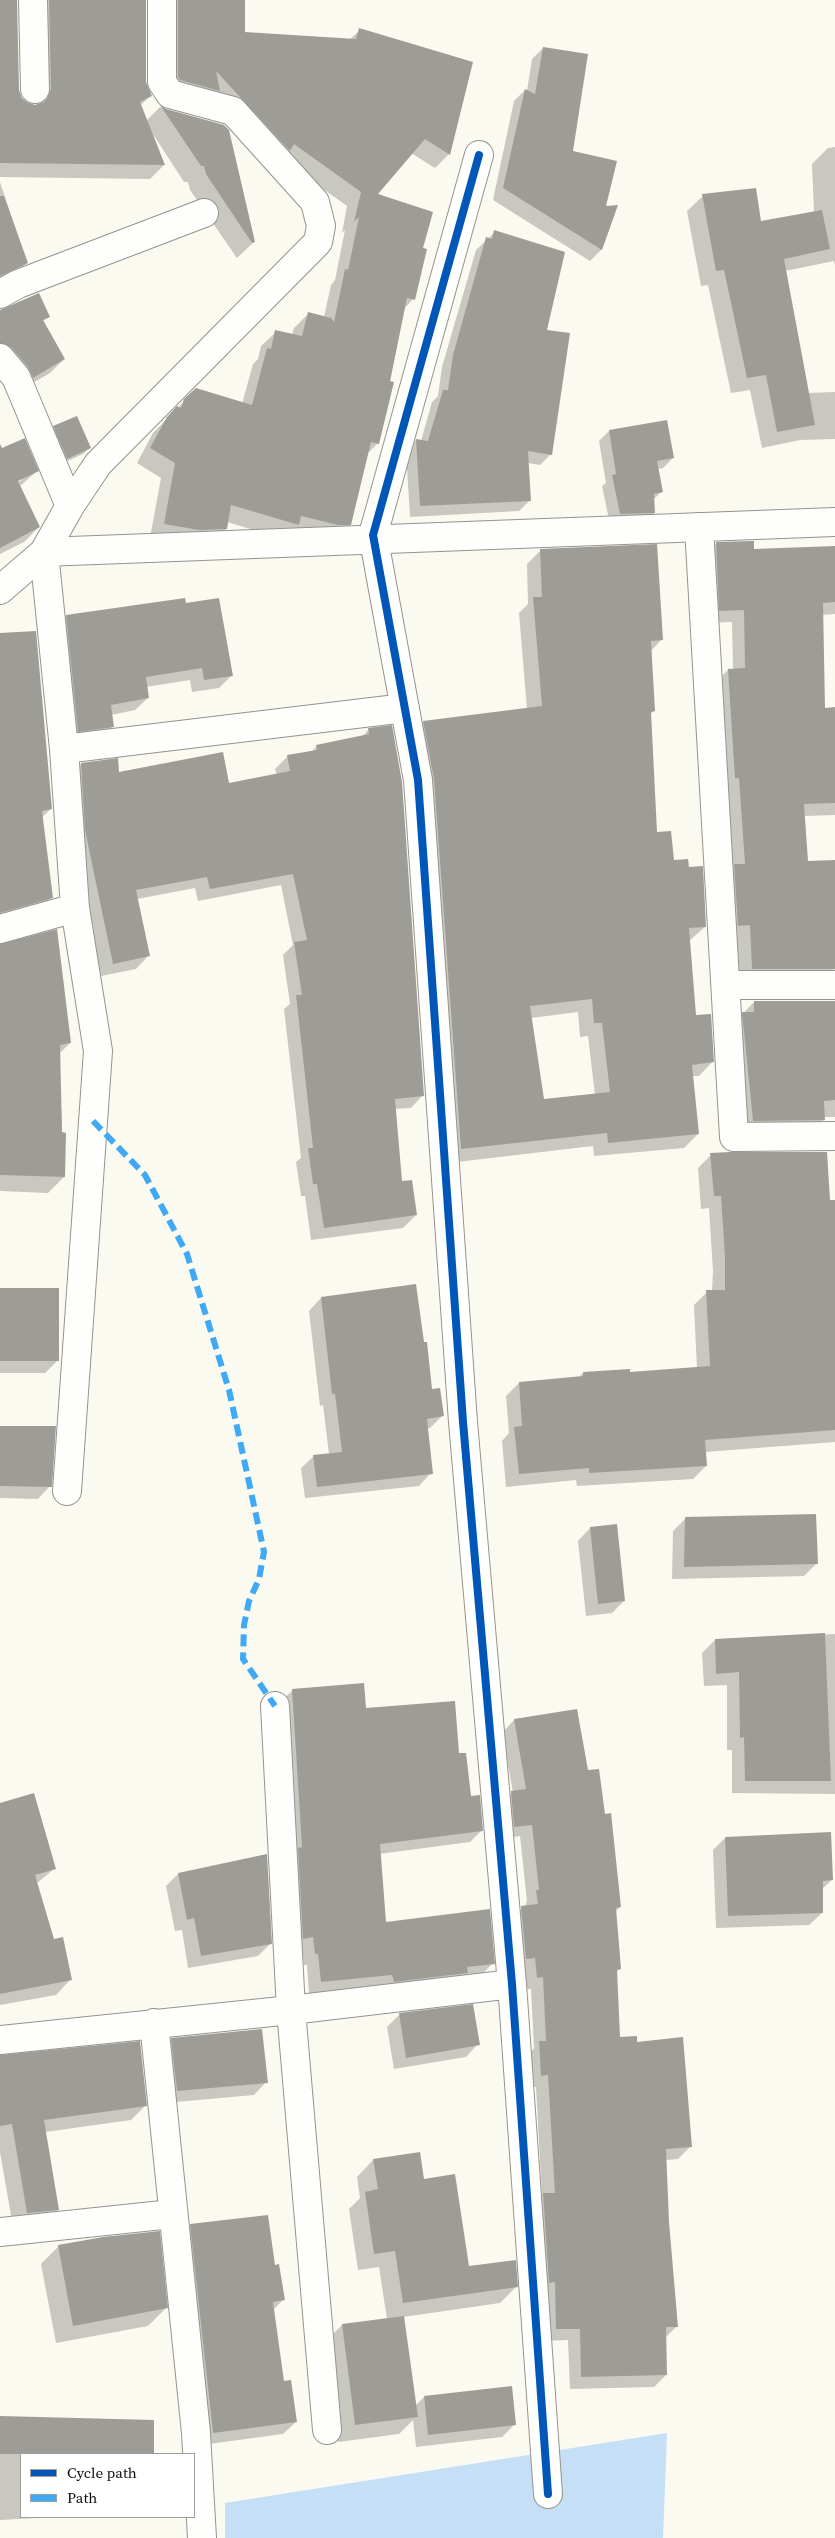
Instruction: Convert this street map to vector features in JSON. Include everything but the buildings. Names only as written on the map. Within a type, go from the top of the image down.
[{"type":"street","points":[[33,0],[35,89]]},
{"type":"street","points":[[0,590],[44,552],[70,506],[98,464],[318,242],[321,226],[315,202],[232,111],[170,94],[162,82],[162,0]]},
{"type":"street","points":[[479,155],[373,535],[418,780],[463,1422],[512,1984],[548,2494]]},
{"type":"street","points":[[0,294],[18,284],[204,213]]},
{"type":"street","points":[[0,358],[16,377],[70,506]]},
{"type":"street","points":[[44,552],[835,522]]},
{"type":"street","points":[[699,527],[734,1137],[835,1136]]},
{"type":"street","points":[[44,552],[64,749],[75,908],[98,1051],[67,1491]]},
{"type":"street","points":[[64,749],[405,708]]},
{"type":"street","points":[[0,929],[75,908]]},
{"type":"street","points":[[726,985],[835,985]]},
{"type":"street","points":[[275,1706],[291,2010],[327,2430]]},
{"type":"street","points":[[0,2040],[291,2010],[512,1984]]},
{"type":"street","points":[[154,2023],[172,2214],[196,2433],[202,2538]]},
{"type":"street","points":[[0,2232],[172,2214]]},
{"type":"water","points":[[667,2433],[663,2538],[225,2538],[225,2503]]},
{"type":"marked path","points":[[93,1121],[145,1175],[187,1254],[229,1390],[264,1552],[259,1579],[249,1601],[244,1625],[243,1659],[275,1706]]},
{"type":"cycle path","points":[[479,155],[373,535],[418,780],[463,1422],[512,1984],[548,2494]]}]
